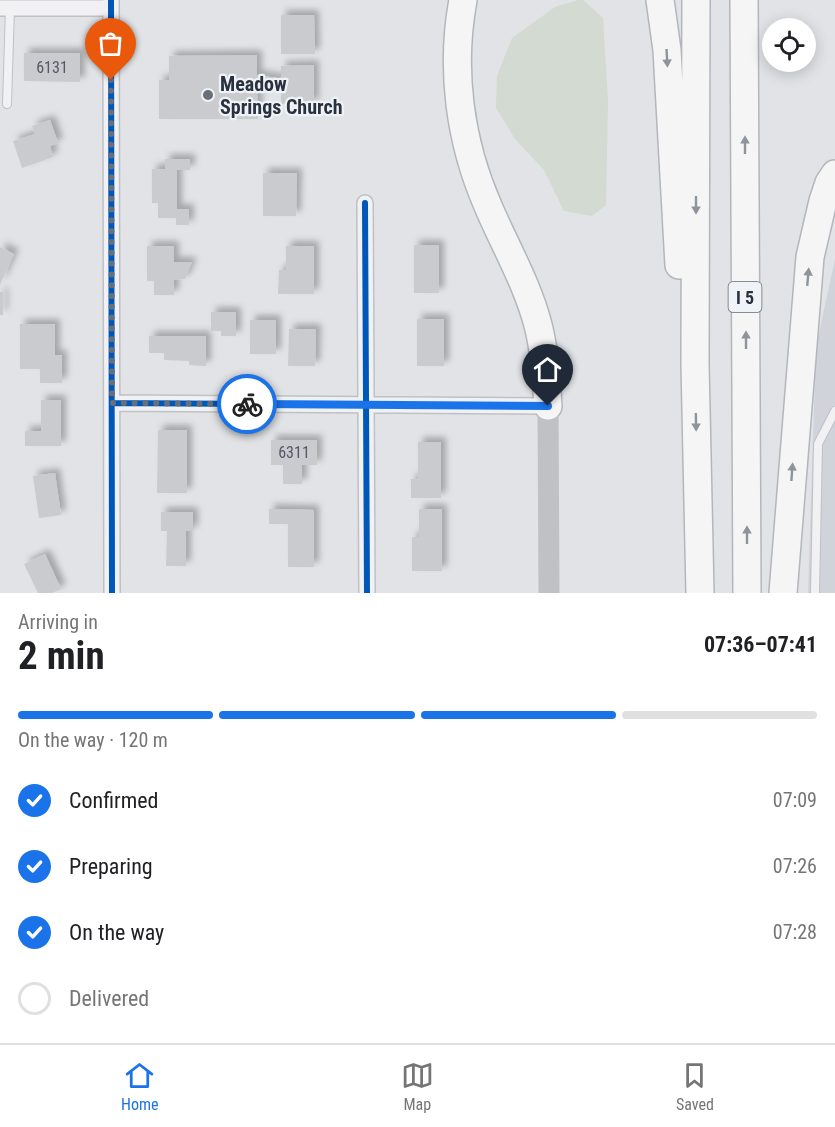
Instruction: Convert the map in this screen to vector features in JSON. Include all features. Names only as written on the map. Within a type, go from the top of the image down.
[{"type":"highway","points":[[463,0],[458,67],[459,96],[466,138],[482,190],[524,285],[537,324],[546,365],[548,406]]},
{"type":"highway","points":[[660,0],[667,50],[680,275],[695,364]]},
{"type":"highway","points":[[696,0],[695,364],[700,593]]},
{"type":"highway","name":"I 5","points":[[744,0],[747,593]]},
{"type":"highway","points":[[783,593],[810,257],[823,201],[829,183],[835,174]]},
{"type":"main road","points":[[548,406],[549,593]]},
{"type":"street","points":[[5,8],[111,4],[112,593]]},
{"type":"street","points":[[365,202],[367,593]]},
{"type":"street","points":[[112,403],[548,406]]},
{"type":"lane","points":[[5,8],[7,104]]},
{"type":"lane","points":[[815,593],[818,444],[835,411]]},
{"type":"shaded area","points":[[583,0],[603,18],[608,100],[606,205],[592,216],[564,211],[544,170],[515,139],[496,108],[497,76],[512,38],[555,7]]},
{"type":"shaded area","points":[[835,259],[835,593],[808,593],[816,347]]},
{"type":"building","points":[[281,15],[314,15],[315,54],[281,54]]},
{"type":"building","points":[[24,53],[80,53],[80,82],[24,81]]},
{"type":"building","name":"Meadow Springs Church","points":[[257,55],[257,75],[281,79],[281,66],[314,65],[314,104],[281,104],[281,87],[257,84],[258,119],[159,119],[159,80],[169,80],[169,56]]},
{"type":"building","points":[[50,120],[58,143],[50,146],[53,157],[22,168],[13,141],[35,134],[32,126]]},
{"type":"building","points":[[165,159],[190,159],[190,170],[177,170],[177,209],[189,209],[189,225],[176,225],[176,218],[158,218],[158,203],[152,203],[152,169],[165,169]]},
{"type":"building","points":[[263,173],[297,173],[296,216],[263,216]]},
{"type":"building","points":[[414,245],[439,245],[439,293],[414,293]]},
{"type":"building","points":[[147,246],[174,246],[174,262],[192,262],[185,279],[174,280],[174,295],[154,295],[154,281],[147,281]]},
{"type":"building","points":[[286,246],[314,246],[314,294],[278,294],[279,270],[286,270]]},
{"type":"building","points":[[0,247],[14,254],[0,285]]},
{"type":"building","points":[[0,292],[3,292],[3,315],[0,315]]},
{"type":"building","points":[[211,312],[236,312],[236,336],[221,336],[221,331],[211,331]]},
{"type":"building","points":[[417,319],[444,319],[444,366],[417,366]]},
{"type":"building","points":[[250,320],[276,320],[276,354],[250,354]]},
{"type":"building","points":[[20,324],[55,324],[55,355],[62,355],[62,383],[40,383],[40,369],[20,369]]},
{"type":"building","points":[[289,329],[316,329],[315,366],[288,366]]},
{"type":"building","points":[[149,336],[206,336],[206,366],[189,365],[189,361],[164,360],[164,353],[149,353]]},
{"type":"building","points":[[41,400],[61,400],[61,446],[25,446],[25,431],[41,431]]},
{"type":"building","points":[[158,430],[187,430],[187,493],[157,493]]},
{"type":"building","points":[[271,440],[317,440],[317,465],[302,465],[302,484],[283,484],[283,465],[271,465]]},
{"type":"building","points":[[418,442],[441,442],[441,498],[411,498],[411,479],[418,479]]},
{"type":"building","points":[[55,473],[61,515],[39,518],[33,476]]},
{"type":"building","points":[[269,509],[314,510],[314,567],[288,567],[288,524],[269,524]]},
{"type":"building","points":[[419,509],[442,509],[442,571],[412,571],[412,537],[419,537]]},
{"type":"building","points":[[161,512],[193,512],[193,531],[186,531],[186,566],[166,566],[167,531],[161,531]]},
{"type":"building","points":[[45,554],[61,589],[52,593],[38,593],[24,564]]},
{"type":"cycle path","points":[[111,0],[112,593]]},
{"type":"cycle path","points":[[365,203],[367,593]]},
{"type":"cycle path","points":[[112,403],[548,406]]},
{"type":"way so far","points":[[111,80],[112,403],[247,404]]},
{"type":"place","name":"Meadow Springs Church","points":[[208,95]]},
{"type":"route","points":[[247,404],[548,406]]}]
